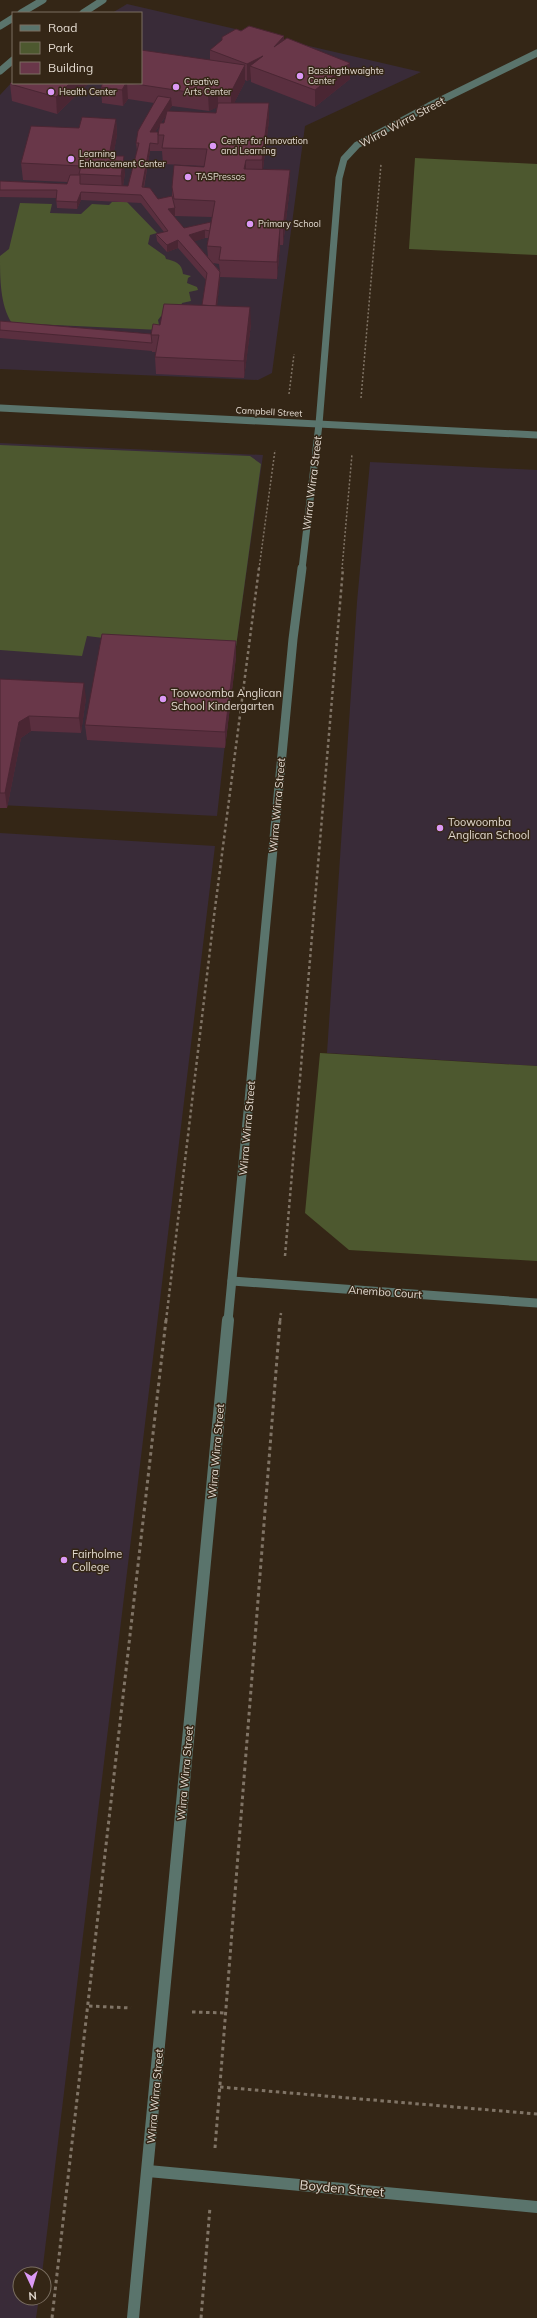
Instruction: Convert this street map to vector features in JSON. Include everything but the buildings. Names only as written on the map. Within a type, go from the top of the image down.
[{"type":"street","points":[[23,12],[43,0]]},
{"type":"street","points":[[85,12],[103,0]]},
{"type":"street","points":[[0,26],[12,19]]},
{"type":"street","name":"Wirra Wirra Street","points":[[133,2318],[292,647],[319,424],[340,178],[344,159],[357,145],[429,106],[537,53]]},
{"type":"street","points":[[0,71],[12,61]]},
{"type":"street","name":"Campbell Street","points":[[0,408],[537,435]]},
{"type":"street","name":"Anembo Court","points":[[232,1281],[537,1303]]},
{"type":"street","name":"Boyden Street","points":[[148,2171],[537,2207]]},
{"type":"path","points":[[201,2318],[334,650],[352,455],[362,398],[381,156]]},
{"type":"path","points":[[52,2318],[172,1276],[249,637],[275,449]]},
{"type":"path","points":[[220,2087],[537,2114]]},
{"type":"shaded area","points":[[127,4],[421,72],[305,126],[272,373],[258,380],[0,369],[0,95],[12,82],[12,84],[142,84],[142,12],[114,12]]},
{"type":"shaded area","points":[[0,443],[263,455],[235,654],[217,816],[0,805]]},
{"type":"shaded area","name":"Toowoomba Anglican School","points":[[370,462],[537,470],[537,1066],[327,1053],[357,602]]},
{"type":"shaded area","name":"Fairholme College","points":[[0,833],[215,846],[43,2266],[12,2266],[12,2306],[38,2306],[36,2318],[0,2318]]},
{"type":"green space","points":[[415,158],[537,164],[537,255],[409,249]]},
{"type":"green space","points":[[112,202],[127,202],[157,233],[150,235],[148,244],[165,256],[166,259],[178,263],[183,274],[191,276],[188,278],[187,283],[197,287],[198,290],[189,292],[191,301],[182,303],[179,314],[161,316],[158,320],[160,330],[12,323],[3,300],[0,256],[9,249],[20,203],[52,204],[50,213],[81,214],[92,204],[109,205]]},
{"type":"green space","points":[[0,445],[250,456],[261,464],[235,654],[87,636],[82,656],[0,650]]},
{"type":"green space","points":[[320,1053],[537,1066],[537,1261],[349,1250],[305,1213]]},
{"type":"place","name":"Bassingthwaighte Center","points":[[300,76]]},
{"type":"place","name":"Creative Arts Center","points":[[176,87]]},
{"type":"place","name":"Health Center","points":[[51,92]]},
{"type":"place","name":"Center for Innovation and Learning","points":[[213,146]]},
{"type":"place","name":"Learning Enhancement Center","points":[[71,159]]},
{"type":"place","name":"TASPressos","points":[[188,177]]},
{"type":"place","name":"Primary School","points":[[250,224]]},
{"type":"place","name":"Toowoomba Anglican School Kindergarten","points":[[163,699]]},
{"type":"place","name":"Toowoomba Anglican School","points":[[440,828]]},
{"type":"place","name":"Fairholme College","points":[[64,1560]]}]
